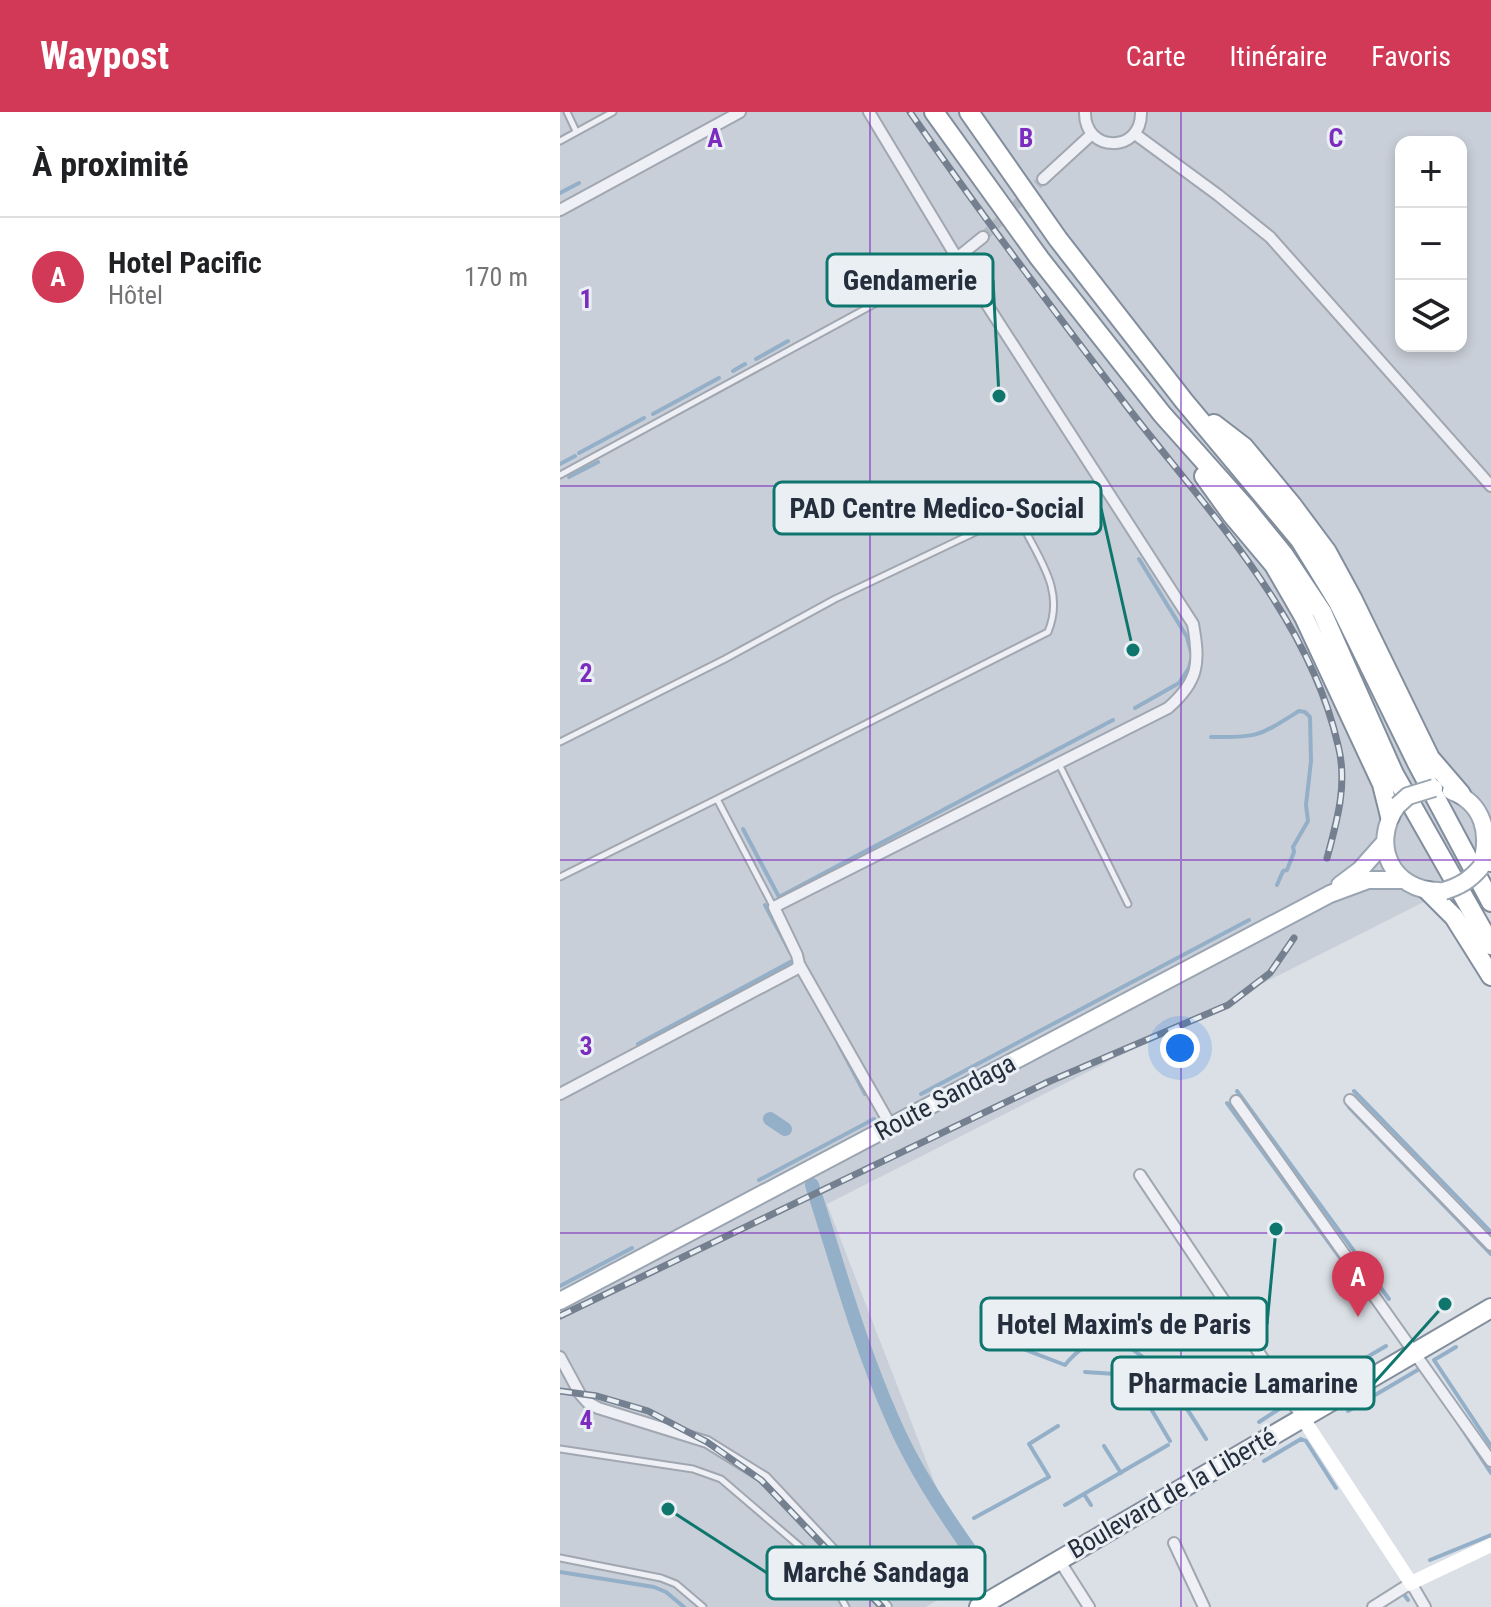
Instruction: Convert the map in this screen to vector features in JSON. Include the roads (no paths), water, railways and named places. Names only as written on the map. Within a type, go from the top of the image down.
[{"type":"highway","points":[[934,112],[1040,259],[1162,414],[1232,515],[1274,565],[1304,617],[1394,811]]},
{"type":"highway","points":[[969,112],[1058,239],[1184,401],[1300,540],[1338,602],[1417,763],[1491,902]]},
{"type":"highway","points":[[1184,401],[1244,447],[1327,552],[1430,758],[1461,794]]},
{"type":"highway","points":[[1162,414],[1284,555],[1322,612],[1394,774],[1491,945]]},
{"type":"highway","points":[[1436,891],[1491,976]]},
{"type":"highway","name":"Boulevard de la Liberté","points":[[979,1607],[1491,1308]]},
{"type":"main road","points":[[1330,894],[1360,870],[1384,843],[1394,811],[1408,796],[1434,788],[1461,794],[1486,809],[1486,860],[1471,878],[1458,887],[1436,891],[1415,887],[1403,880],[1390,863],[1384,843]]},
{"type":"main road","points":[[1330,894],[1368,880],[1403,880]]},
{"type":"main road","name":"Route Sandaga","points":[[560,1301],[1330,894]]},
{"type":"street","points":[[560,210],[740,112]]},
{"type":"street","points":[[869,112],[957,258],[1193,624],[1198,651],[1195,676],[1168,708],[774,907],[799,964],[891,1126]]},
{"type":"street","points":[[1085,112],[1092,134],[1109,143],[1127,140],[1135,134],[1140,126],[1141,112]]},
{"type":"street","points":[[1043,179],[1092,134]]},
{"type":"street","points":[[1135,134],[1270,237],[1491,486]]},
{"type":"street","points":[[957,258],[983,237]]},
{"type":"street","points":[[560,1094],[796,969],[799,964]]},
{"type":"street","points":[[1350,1100],[1491,1245]]},
{"type":"street","points":[[1236,1101],[1491,1461]]},
{"type":"street","points":[[1140,1175],[1425,1607]]},
{"type":"street","points":[[560,1357],[587,1402],[707,1442],[765,1478],[886,1607]]},
{"type":"street","points":[[1174,1543],[1204,1607]]},
{"type":"street","points":[[1373,1607],[1411,1583],[1491,1545]]},
{"type":"street","points":[[1059,1560],[1089,1607]]},
{"type":"lane","points":[[567,112],[576,131]]},
{"type":"lane","points":[[560,141],[613,112]]},
{"type":"lane","points":[[560,475],[957,258]]},
{"type":"lane","points":[[560,742],[725,659],[835,599],[1003,519],[1015,518],[1022,524],[1052,585],[1056,606],[1048,632],[560,877]]},
{"type":"lane","points":[[1058,763],[1128,904]]},
{"type":"lane","points":[[717,799],[774,907]]},
{"type":"lane","points":[[560,1449],[693,1469],[721,1479],[825,1568],[846,1607]]},
{"type":"lane","points":[[560,1558],[661,1578],[676,1584],[703,1607]]},
{"type":"waterway","points":[[560,193],[579,183]]},
{"type":"waterway","points":[[756,359],[788,341]]},
{"type":"waterway","points":[[733,371],[745,364]]},
{"type":"waterway","points":[[653,414],[719,378]]},
{"type":"waterway","points":[[579,453],[644,418]]},
{"type":"waterway","points":[[560,464],[575,456]]},
{"type":"waterway","points":[[569,477],[598,462]]},
{"type":"waterway","points":[[1135,708],[1179,683],[1189,668],[1192,656],[1187,637],[1139,559]]},
{"type":"waterway","points":[[1211,737],[1258,734],[1299,711],[1310,717],[1308,821],[1293,847],[1287,870],[1283,871],[1277,885]]},
{"type":"waterway","points":[[743,829],[779,897],[1113,720]]},
{"type":"waterway","points":[[765,905],[790,952]]},
{"type":"waterway","points":[[921,1094],[1249,920]]},
{"type":"waterway","points":[[638,1044],[794,960]]},
{"type":"waterway","points":[[838,1043],[865,1094]]},
{"type":"waterway","points":[[1237,1091],[1389,1299]]},
{"type":"waterway","points":[[1354,1091],[1491,1232]]},
{"type":"waterway","points":[[1227,1103],[1346,1266]]},
{"type":"waterway","points":[[1349,1107],[1491,1254]]},
{"type":"waterway","points":[[770,1119],[785,1129]]},
{"type":"waterway","points":[[759,1180],[874,1119]]},
{"type":"waterway","points":[[812,1185],[859,1332],[892,1418],[929,1489],[974,1556]]},
{"type":"waterway","points":[[560,1286],[632,1248]]},
{"type":"waterway","points":[[995,1338],[1065,1365],[1086,1347],[1106,1341],[1127,1346],[1164,1378],[1206,1439]]},
{"type":"waterway","points":[[1271,1360],[1296,1399],[1386,1346]]},
{"type":"waterway","points":[[1456,1347],[1434,1360],[1491,1446]]},
{"type":"waterway","points":[[1348,1411],[1421,1368]]},
{"type":"waterway","points":[[1085,1372],[1131,1375],[1170,1441]]},
{"type":"waterway","points":[[1259,1422],[1284,1406]]},
{"type":"waterway","points":[[1455,1418],[1491,1473]]},
{"type":"waterway","points":[[974,1518],[1049,1477],[1029,1444],[1058,1426]]},
{"type":"waterway","points":[[1264,1461],[1301,1439],[1306,1441],[1336,1488]]},
{"type":"waterway","points":[[1065,1505],[1168,1445]]},
{"type":"waterway","points":[[1104,1446],[1121,1473]]},
{"type":"waterway","points":[[1084,1494],[1091,1505]]},
{"type":"waterway","points":[[1430,1560],[1491,1535]]},
{"type":"waterway","points":[[560,1572],[654,1587],[666,1592],[684,1607]]},
{"type":"waterway","points":[[1399,1594],[1403,1593],[1408,1600]]},
{"type":"tunnel","points":[[983,237],[1043,179]]},
{"type":"railway","points":[[910,112],[1045,299],[1222,526],[1280,609],[1324,698],[1341,760],[1342,788],[1327,858]]},
{"type":"railway","points":[[560,1316],[1048,1082],[1228,1005],[1270,973],[1294,938]]},
{"type":"railway","points":[[560,1391],[597,1396],[648,1411],[707,1442],[761,1480],[882,1607]]},
{"type":"place","name":"Gendamerie","points":[[999,396]]},
{"type":"place","name":"PAD Centre Medico-Social","points":[[1133,650]]},
{"type":"place","name":"Hotel Maxim's de Paris","points":[[1276,1229]]},
{"type":"place","name":"Pharmacie Lamarine","points":[[1445,1304]]},
{"type":"place","name":"Hotel Pacific","points":[[1358,1317]]},
{"type":"place","name":"Marché Sandaga","points":[[668,1509]]}]
